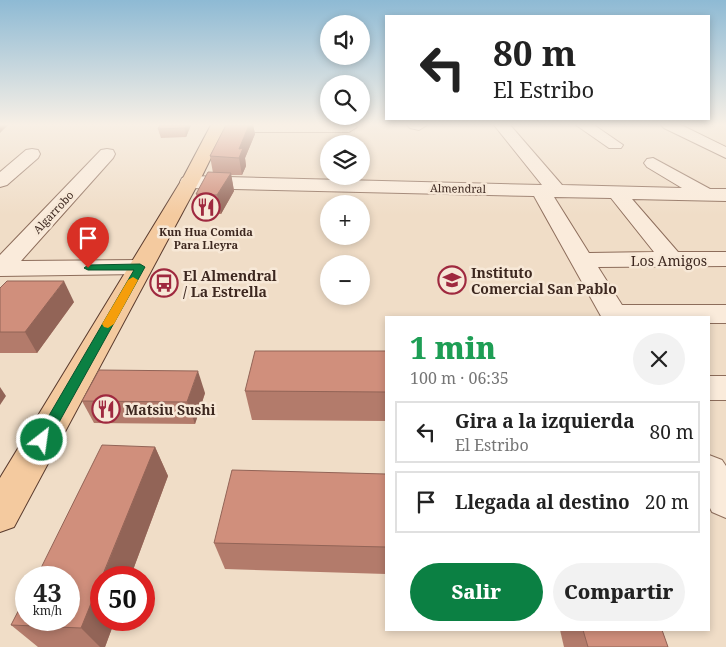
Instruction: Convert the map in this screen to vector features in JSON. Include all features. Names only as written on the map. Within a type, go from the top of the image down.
[{"type":"main road","points":[[0,514],[203,155]]},
{"type":"street","points":[[0,181],[31,155]]},
{"type":"street","name":"Algarrobo","points":[[0,268],[105,155]]},
{"type":"street","points":[[523,155],[548,190],[582,260],[615,316],[726,314]]},
{"type":"street","points":[[653,163],[706,195]]},
{"type":"street","name":"Almendral","points":[[189,182],[726,196]]},
{"type":"street","points":[[616,192],[672,260]]},
{"type":"street","name":"Los Amigos","points":[[582,260],[726,259]]},
{"type":"street","points":[[0,268],[140,267]]},
{"type":"street","points":[[710,388],[726,388]]},
{"type":"building","points":[[210,155],[240,155],[239,158]]},
{"type":"building","points":[[208,172],[231,173],[217,195],[196,194]]},
{"type":"building","points":[[7,281],[64,281],[25,332],[0,332],[0,288]]},
{"type":"building","points":[[255,351],[385,351],[385,392],[245,391]]},
{"type":"building","points":[[99,370],[198,371],[187,402],[82,401]]},
{"type":"building","points":[[102,445],[155,447],[106,566],[90,566],[90,606],[81,628],[80,566],[42,566]]},
{"type":"building","points":[[232,470],[385,474],[385,547],[214,543]]},
{"type":"building","points":[[15,617],[15,625],[11,625]]},
{"type":"building","points":[[583,631],[662,631],[668,647],[588,647]]},
{"type":"slow traffic","points":[[108,324],[133,280]]},
{"type":"place","name":"Kun Hua Comida Para Lleyra","points":[[206,207]]},
{"type":"place","name":"Instituto Comercial San Pablo","points":[[452,280]]},
{"type":"place","name":"El Almendral / La Estrella","points":[[164,283]]},
{"type":"place","name":"Matsiu Sushi","points":[[106,409]]},
{"type":"route","points":[[42,440],[140,267],[88,268]]}]
